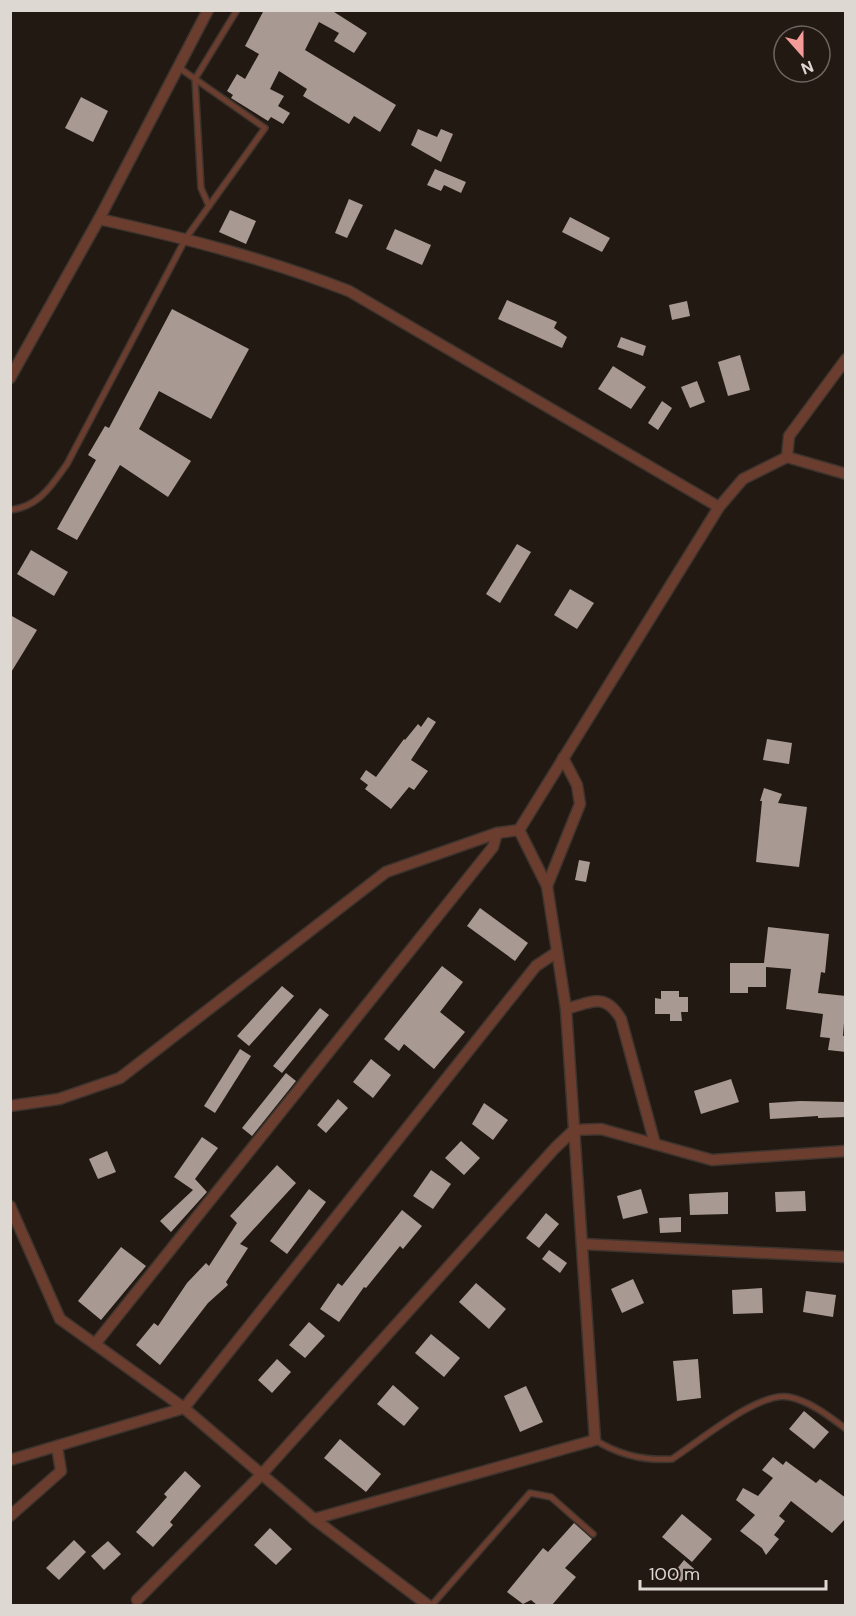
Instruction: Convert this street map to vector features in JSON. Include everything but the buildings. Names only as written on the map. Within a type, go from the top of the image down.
[{"type":"street","points":[[10,378],[99,219],[208,10]]},
{"type":"street","points":[[99,219],[186,238],[284,265],[349,291],[719,507]]},
{"type":"street","points":[[787,457],[789,436],[846,359]]},
{"type":"street","points":[[519,830],[719,507],[743,479],[787,457],[846,474]]},
{"type":"street","points":[[547,886],[580,804],[577,785],[563,758]]},
{"type":"street","points":[[10,1106],[58,1099],[120,1078],[386,872],[497,833],[519,830]]},
{"type":"street","points":[[314,1519],[595,1440],[566,1008],[547,886],[519,830]]},
{"type":"street","points":[[95,1344],[493,848],[497,833]]},
{"type":"street","points":[[10,1460],[184,1408],[536,966],[557,952]]},
{"type":"street","points":[[566,1008],[595,1001],[606,1002],[613,1006],[621,1019],[655,1144]]},
{"type":"street","points":[[137,1600],[261,1475],[555,1148],[574,1130],[601,1129],[712,1160],[846,1151]]},
{"type":"street","points":[[10,1206],[60,1319],[184,1408],[314,1519],[430,1605]]},
{"type":"street","points":[[582,1244],[846,1257]]},
{"type":"street","points":[[10,1516],[61,1471],[57,1447]]},
{"type":"lane","points":[[208,206],[201,188],[195,79],[237,10]]},
{"type":"lane","points":[[10,510],[33,503],[47,491],[67,464],[186,238],[265,128],[178,67]]},
{"type":"lane","points":[[595,1440],[616,1453],[654,1460],[672,1459],[768,1397],[789,1397],[824,1412],[846,1430]]},
{"type":"lane","points":[[430,1605],[530,1493],[551,1497],[593,1534]]}]
